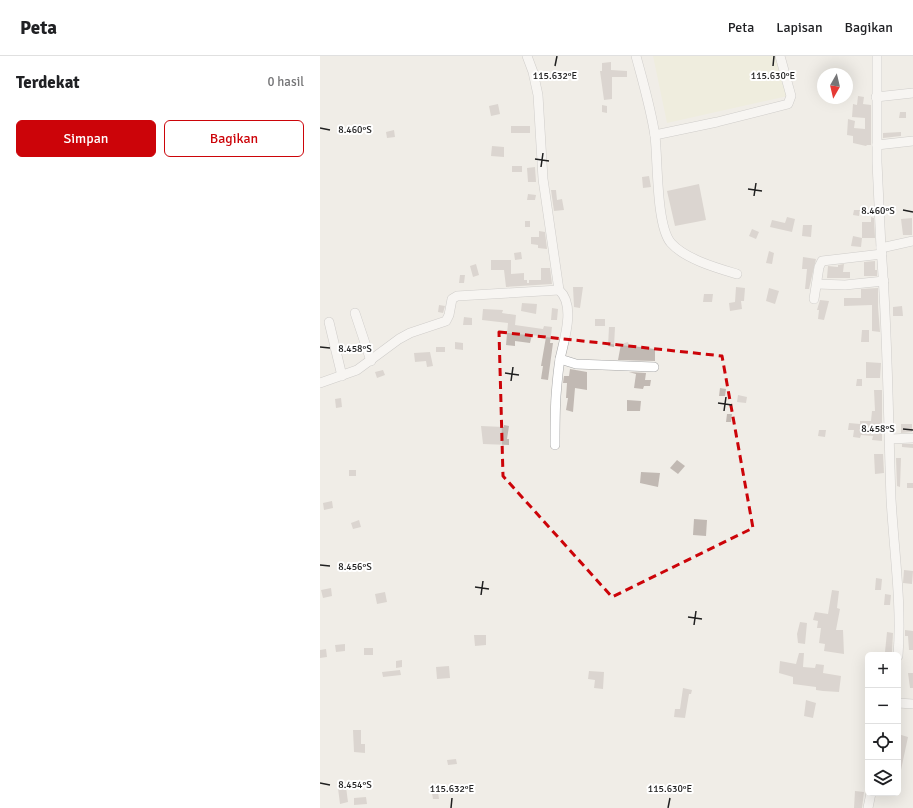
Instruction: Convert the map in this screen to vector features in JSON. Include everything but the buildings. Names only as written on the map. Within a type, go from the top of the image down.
[{"type":"street","points":[[527,56],[533,72],[538,95],[543,179],[559,290],[565,296],[567,310],[566,337],[560,359],[556,395],[555,445]]},
{"type":"street","points":[[636,56],[655,135],[662,214],[666,232],[671,243],[692,258],[737,274]]},
{"type":"street","points":[[655,135],[717,122],[788,104],[791,96],[780,56]]},
{"type":"street","points":[[877,56],[877,145],[884,281],[891,500],[899,630],[898,652]]},
{"type":"street","points":[[876,96],[913,93]]},
{"type":"street","points":[[877,145],[913,141]]},
{"type":"street","points":[[814,299],[822,261],[882,251],[913,241]]},
{"type":"street","points":[[817,284],[844,285],[884,281]]},
{"type":"street","points":[[320,383],[358,370],[399,339],[410,333],[446,321],[449,315],[452,299],[457,296],[559,290]]},
{"type":"street","points":[[355,313],[371,361]]},
{"type":"street","points":[[329,322],[342,376]]},
{"type":"street","points":[[560,359],[576,364],[654,367]]},
{"type":"street","points":[[890,439],[913,438]]},
{"type":"street","points":[[901,703],[913,704]]},
{"type":"street","points":[[868,808],[870,796]]},
{"type":"highlighted area","points":[[499,332],[722,356],[753,528],[612,597],[503,476]]},
{"type":"green space","points":[[653,56],[779,56],[788,96],[667,123]]}]
